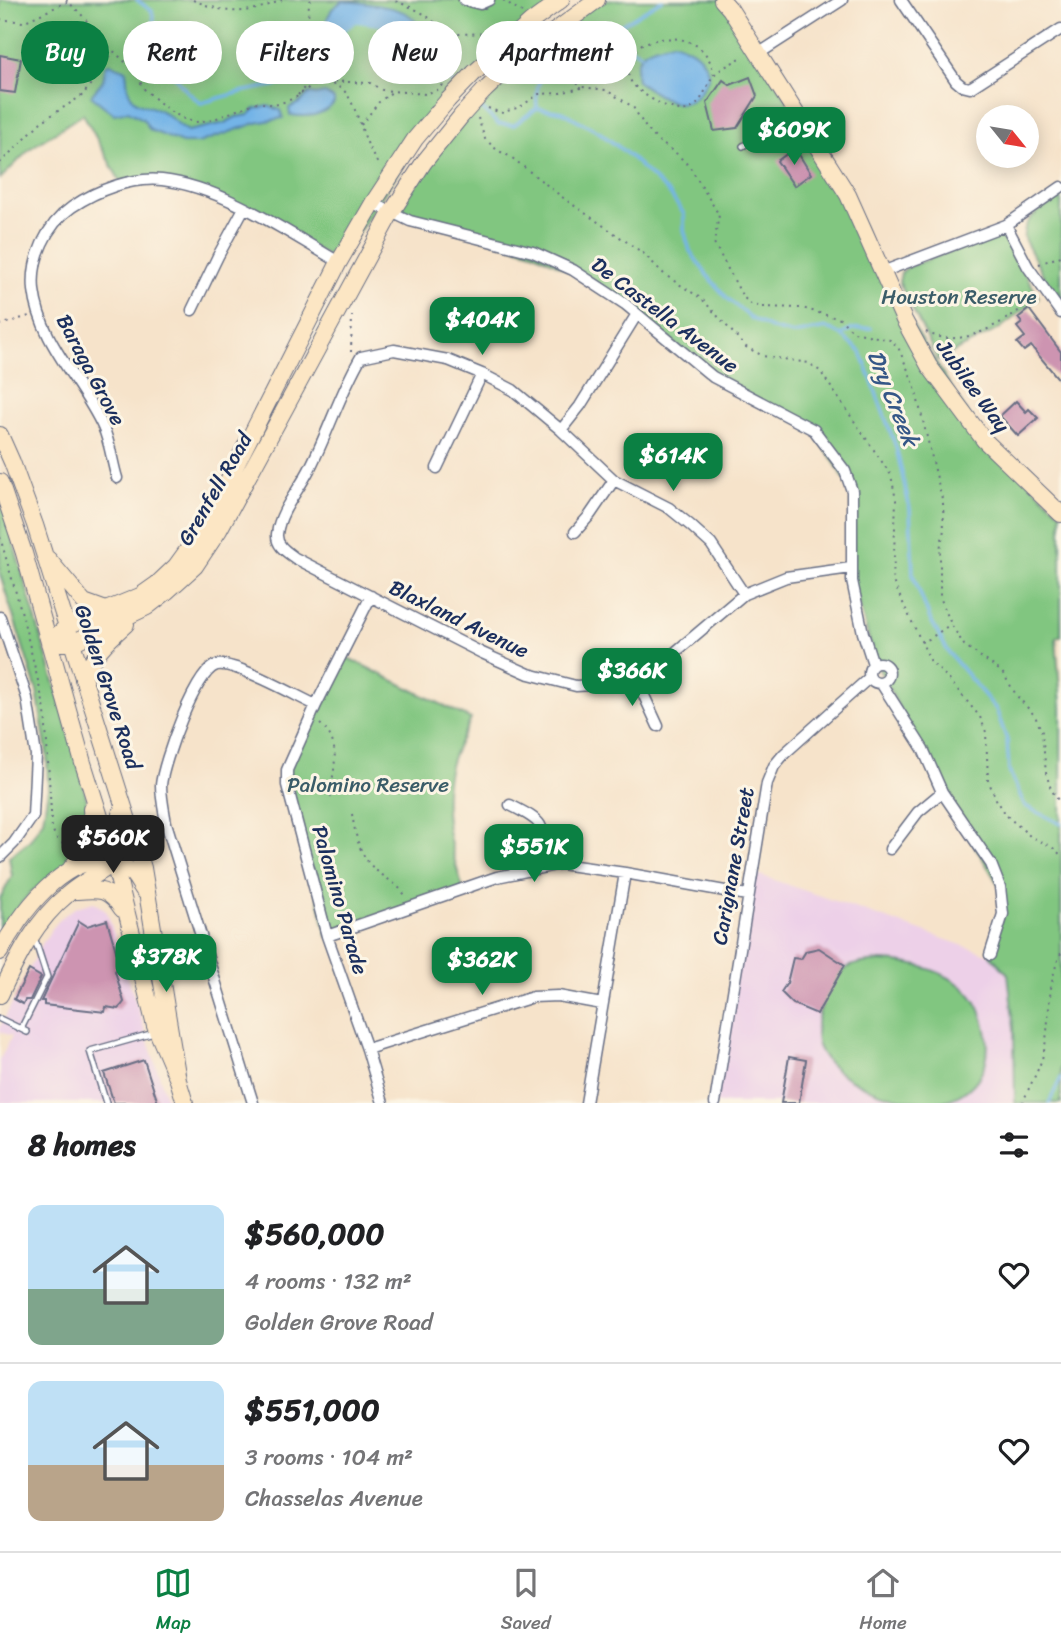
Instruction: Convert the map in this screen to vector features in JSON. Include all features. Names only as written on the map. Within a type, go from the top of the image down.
[{"type":"main road","name":"Grenfell Road","points":[[49,643],[67,626],[140,596],[176,566],[205,526],[339,262],[415,139],[474,73],[561,0]]},
{"type":"main road","name":"Grenfell Road","points":[[49,643],[72,643],[147,607],[182,579],[207,550],[391,213],[424,162],[469,115],[483,92],[528,50],[597,0]]},
{"type":"main road","name":"Jubilee Way","points":[[727,3],[848,195],[904,320],[929,366],[984,440],[1061,514]]},
{"type":"main road","name":"Golden Grove Road","points":[[0,435],[43,552],[143,868],[178,1080]]},
{"type":"main road","name":"Golden Grove Road","points":[[0,482],[9,503],[114,863],[157,1032],[185,1103]]},
{"type":"main road","points":[[43,552],[78,596],[90,606],[106,610]]},
{"type":"main road","points":[[83,680],[89,663],[99,649],[147,607]]},
{"type":"main road","points":[[0,995],[33,934],[52,908],[70,892],[114,863],[122,831],[113,769]]},
{"type":"main road","points":[[0,952],[12,928],[30,906],[66,873],[81,856],[90,840],[92,821],[88,779]]},
{"type":"main road","points":[[66,873],[100,859],[126,867],[147,896]]},
{"type":"main road","points":[[70,892],[103,891],[114,897],[128,917]]},
{"type":"street","points":[[464,0],[480,4],[489,0]]},
{"type":"street","points":[[757,52],[842,0]]},
{"type":"street","points":[[901,0],[956,81],[970,88],[1061,29]]},
{"type":"street","name":"Baraga Grove","points":[[117,478],[104,427],[60,357],[40,312],[34,290],[36,265],[44,239],[60,215],[103,189],[161,180],[201,190],[244,208],[339,262]]},
{"type":"street","points":[[882,272],[1006,225],[1061,187]]},
{"type":"street","name":"De Castella Avenue","points":[[373,203],[426,226],[487,239],[545,257],[598,285],[713,377],[806,424],[822,439],[845,471],[852,491],[851,568],[856,607],[873,664]]},
{"type":"street","points":[[192,310],[244,208]]},
{"type":"street","points":[[1006,225],[1028,267],[1061,313]]},
{"type":"street","points":[[561,430],[580,406],[637,314]]},
{"type":"street","points":[[351,374],[361,357],[394,350],[448,360],[513,390],[614,480],[669,508],[690,524],[710,544],[744,594]]},
{"type":"street","name":"Blaxland Avenue","points":[[351,374],[311,467],[280,520],[277,537],[281,547],[295,558],[529,674],[576,686],[608,684],[635,676],[666,660],[744,594],[786,578],[851,568]]},
{"type":"street","points":[[437,468],[482,374]]},
{"type":"street","points":[[575,532],[614,480]]},
{"type":"street","name":"Palomino Parade","points":[[371,596],[316,705],[287,770],[287,785],[327,936],[383,1103]]},
{"type":"street","points":[[0,617],[27,698],[36,755],[33,816],[14,843],[0,857]]},
{"type":"street","points":[[253,1103],[166,823],[161,786],[169,749],[176,733],[204,672],[215,665],[231,664],[316,705]]},
{"type":"street","points":[[873,664],[884,664],[889,670],[888,678],[881,683],[874,682],[870,677],[873,664]]},
{"type":"street","points":[[635,676],[658,726]]},
{"type":"street","name":"Carignane Street","points":[[715,1103],[766,783],[774,766],[806,732],[870,677]]},
{"type":"street","points":[[881,683],[923,749],[942,792],[991,864],[1000,887],[1003,914],[990,955]]},
{"type":"street","points":[[890,849],[927,802],[942,792]]},
{"type":"street","points":[[510,805],[536,818],[543,831],[537,867]]},
{"type":"street","points":[[327,936],[497,877],[561,864],[747,895]]},
{"type":"street","points":[[586,1103],[625,873]]},
{"type":"street","points":[[367,1049],[533,998],[558,996],[602,1004]]},
{"type":"lane","points":[[743,146],[796,113]]},
{"type":"lane","points":[[0,1019],[24,1030],[47,976],[33,934]]},
{"type":"lane","points":[[106,1103],[90,1051],[157,1032]]},
{"type":"path","points":[[193,0],[214,9],[237,13],[282,0]]},
{"type":"path","points":[[295,98],[308,83],[306,58],[311,0]]},
{"type":"path","points":[[391,0],[409,6],[431,21]]},
{"type":"path","points":[[503,0],[523,13]]},
{"type":"path","points":[[0,19],[23,22],[67,1],[136,72],[143,88],[168,110],[195,122],[212,120],[257,102],[275,105],[295,98],[317,84]]},
{"type":"path","points":[[714,75],[711,60],[705,52],[683,39],[657,39],[642,44],[636,48],[629,62],[629,78],[648,97],[675,111],[688,110],[695,107],[714,75],[757,52]]},
{"type":"path","points":[[0,163],[41,122],[83,95],[113,51]]},
{"type":"path","points":[[354,82],[370,83],[382,90],[425,94],[440,89],[443,84]]},
{"type":"path","points":[[332,84],[344,90],[377,164],[393,173]]},
{"type":"path","points":[[578,84],[582,88]]},
{"type":"path","points":[[488,108],[501,113],[520,107],[539,94],[582,88],[606,90],[619,97],[633,107],[657,140],[690,167],[719,215],[715,243],[743,297],[751,304],[802,308],[840,319],[855,332],[890,341],[898,347],[914,384],[943,503],[940,597],[951,624],[964,645],[1002,672],[1017,696],[1035,716],[1042,732],[1046,773],[1051,789],[1061,805]]},
{"type":"path","points":[[361,125],[379,103],[394,91]]},
{"type":"path","points":[[469,115],[485,139],[497,150],[511,157],[566,200],[643,253],[665,275],[702,299],[746,347],[762,356],[809,363],[820,371],[891,475],[896,500],[893,582],[930,662],[947,677],[979,717],[986,732],[988,780],[996,799],[1007,816],[1030,836],[1052,847],[1061,855]]},
{"type":"path","points":[[1028,267],[1061,256]]},
{"type":"path","points":[[904,320],[932,334],[950,339],[998,325],[1044,292]]},
{"type":"path","points":[[351,374],[352,309]]},
{"type":"path","points":[[0,325],[40,312]]},
{"type":"path","points":[[920,642],[951,624]]},
{"type":"path","points":[[36,675],[46,670]]},
{"type":"path","points":[[310,719],[328,731],[335,748],[331,797]]},
{"type":"path","points":[[352,814],[361,854],[379,873],[398,885],[410,907]]},
{"type":"path","points":[[1023,1103],[1039,1070],[1044,1050],[1051,976],[1061,953]]},
{"type":"shaded area","points":[[751,872],[990,955],[1008,973],[1014,1028],[1015,1103],[715,1103]]},
{"type":"shaded area","points":[[94,902],[107,912],[168,1103],[0,1103],[0,1059],[12,1036],[0,1032],[0,1027],[51,930],[62,917],[76,907]]},
{"type":"green space","points":[[0,0],[564,0],[540,21],[476,21],[476,78],[439,111],[339,262],[244,208],[161,180],[122,185],[83,114],[31,148],[0,179]]},
{"type":"green space","points":[[597,0],[723,0],[848,195],[886,282],[984,440],[1061,513],[1061,636],[1056,637],[1061,707],[1061,1103],[1015,1103],[1014,1028],[1008,974],[990,955],[1003,914],[1000,887],[942,792],[876,663],[852,581],[852,491],[814,430],[733,389],[598,285],[533,252],[391,213],[492,84],[637,84],[637,21],[571,21]]},
{"type":"green space","points":[[1061,197],[1061,300],[1051,289],[1024,239],[1024,231],[1030,219]]},
{"type":"green space","name":"Houston Reserve","points":[[999,236],[1007,242],[1039,298],[999,329],[938,360],[899,282],[901,273],[908,267],[989,237]]},
{"type":"green space","points":[[0,497],[81,774],[91,820],[77,857],[30,893],[0,935],[0,899],[12,876],[9,857],[30,840],[43,820],[48,789],[47,753],[37,691],[0,574]]},
{"type":"green space","name":"Palomino Reserve","points":[[342,655],[471,719],[452,759],[446,792],[447,825],[463,889],[327,936],[287,770]]},
{"type":"green space","points":[[881,961],[914,965],[946,976],[965,989],[976,1003],[986,1030],[987,1056],[978,1078],[961,1094],[936,1103],[886,1095],[837,1071],[818,1046],[818,1018],[835,978],[850,967]]},
{"type":"water","points":[[342,1],[367,4],[404,13],[415,21],[326,21],[332,9]]},
{"type":"water","points":[[673,42],[686,47],[701,58],[709,76],[702,90],[694,98],[678,103],[637,81],[637,63],[640,57],[656,46]]},
{"type":"water","points":[[109,64],[123,68],[123,84],[128,84],[134,100],[161,111],[188,131],[225,123],[268,106],[280,110],[283,118],[256,123],[198,143],[182,143],[150,130],[143,119],[128,111],[114,114],[91,96],[100,84],[109,84]]},
{"type":"water","points":[[309,93],[325,93],[334,99],[334,103],[325,111],[308,116],[290,115],[289,108],[301,102]]},
{"type":"building","points":[[0,55],[21,59],[15,93],[0,91]]},
{"type":"building","points":[[750,77],[757,96],[737,128],[714,131],[707,103],[723,80],[730,85]]},
{"type":"building","points":[[795,148],[811,174],[794,186],[777,161]]},
{"type":"building","points":[[1029,309],[1061,352],[1061,382],[1031,346],[1024,351],[1017,343],[1025,337],[1017,327],[1022,323],[1018,318]]},
{"type":"building","points":[[1016,401],[1026,412],[1029,409],[1038,418],[1018,436],[1000,416]]},
{"type":"building","points":[[107,920],[120,965],[115,971],[124,1002],[118,1009],[106,1007],[105,1012],[44,1005],[44,1001],[41,1001],[79,921],[87,926]]},
{"type":"building","points":[[819,948],[845,965],[817,1014],[793,1004],[781,992],[787,983],[793,958],[801,959],[806,951]]},
{"type":"building","points":[[29,970],[41,977],[30,1000],[25,1000],[23,1004],[14,999]]},
{"type":"building","points":[[789,1057],[806,1060],[799,1103],[781,1103]]},
{"type":"building","points":[[144,1060],[158,1103],[114,1103],[104,1073]]},
{"type":"waterway","name":"Dry Creek","points":[[137,0],[152,11],[162,51],[173,74],[201,103],[313,75],[331,52],[338,34],[356,21],[368,23]]},
{"type":"waterway","points":[[627,21],[662,0]]},
{"type":"waterway","points":[[537,108],[539,82],[548,69],[574,50],[595,41],[611,39],[641,54]]},
{"type":"waterway","name":"Dry Creek","points":[[478,105],[498,124],[514,125],[537,108],[563,112],[599,132],[669,193],[684,214],[684,230],[690,251],[727,298],[752,319],[773,329],[793,334],[827,328],[841,335],[861,352],[896,447],[910,509],[913,575],[930,619],[949,653],[996,709],[1007,740],[1009,771],[1025,806],[1061,824]]},
{"type":"waterway","points":[[841,335],[852,329],[871,328]]},
{"type":"waterway","name":"Dry Creek","points":[[1049,1103],[1061,1078]]}]
